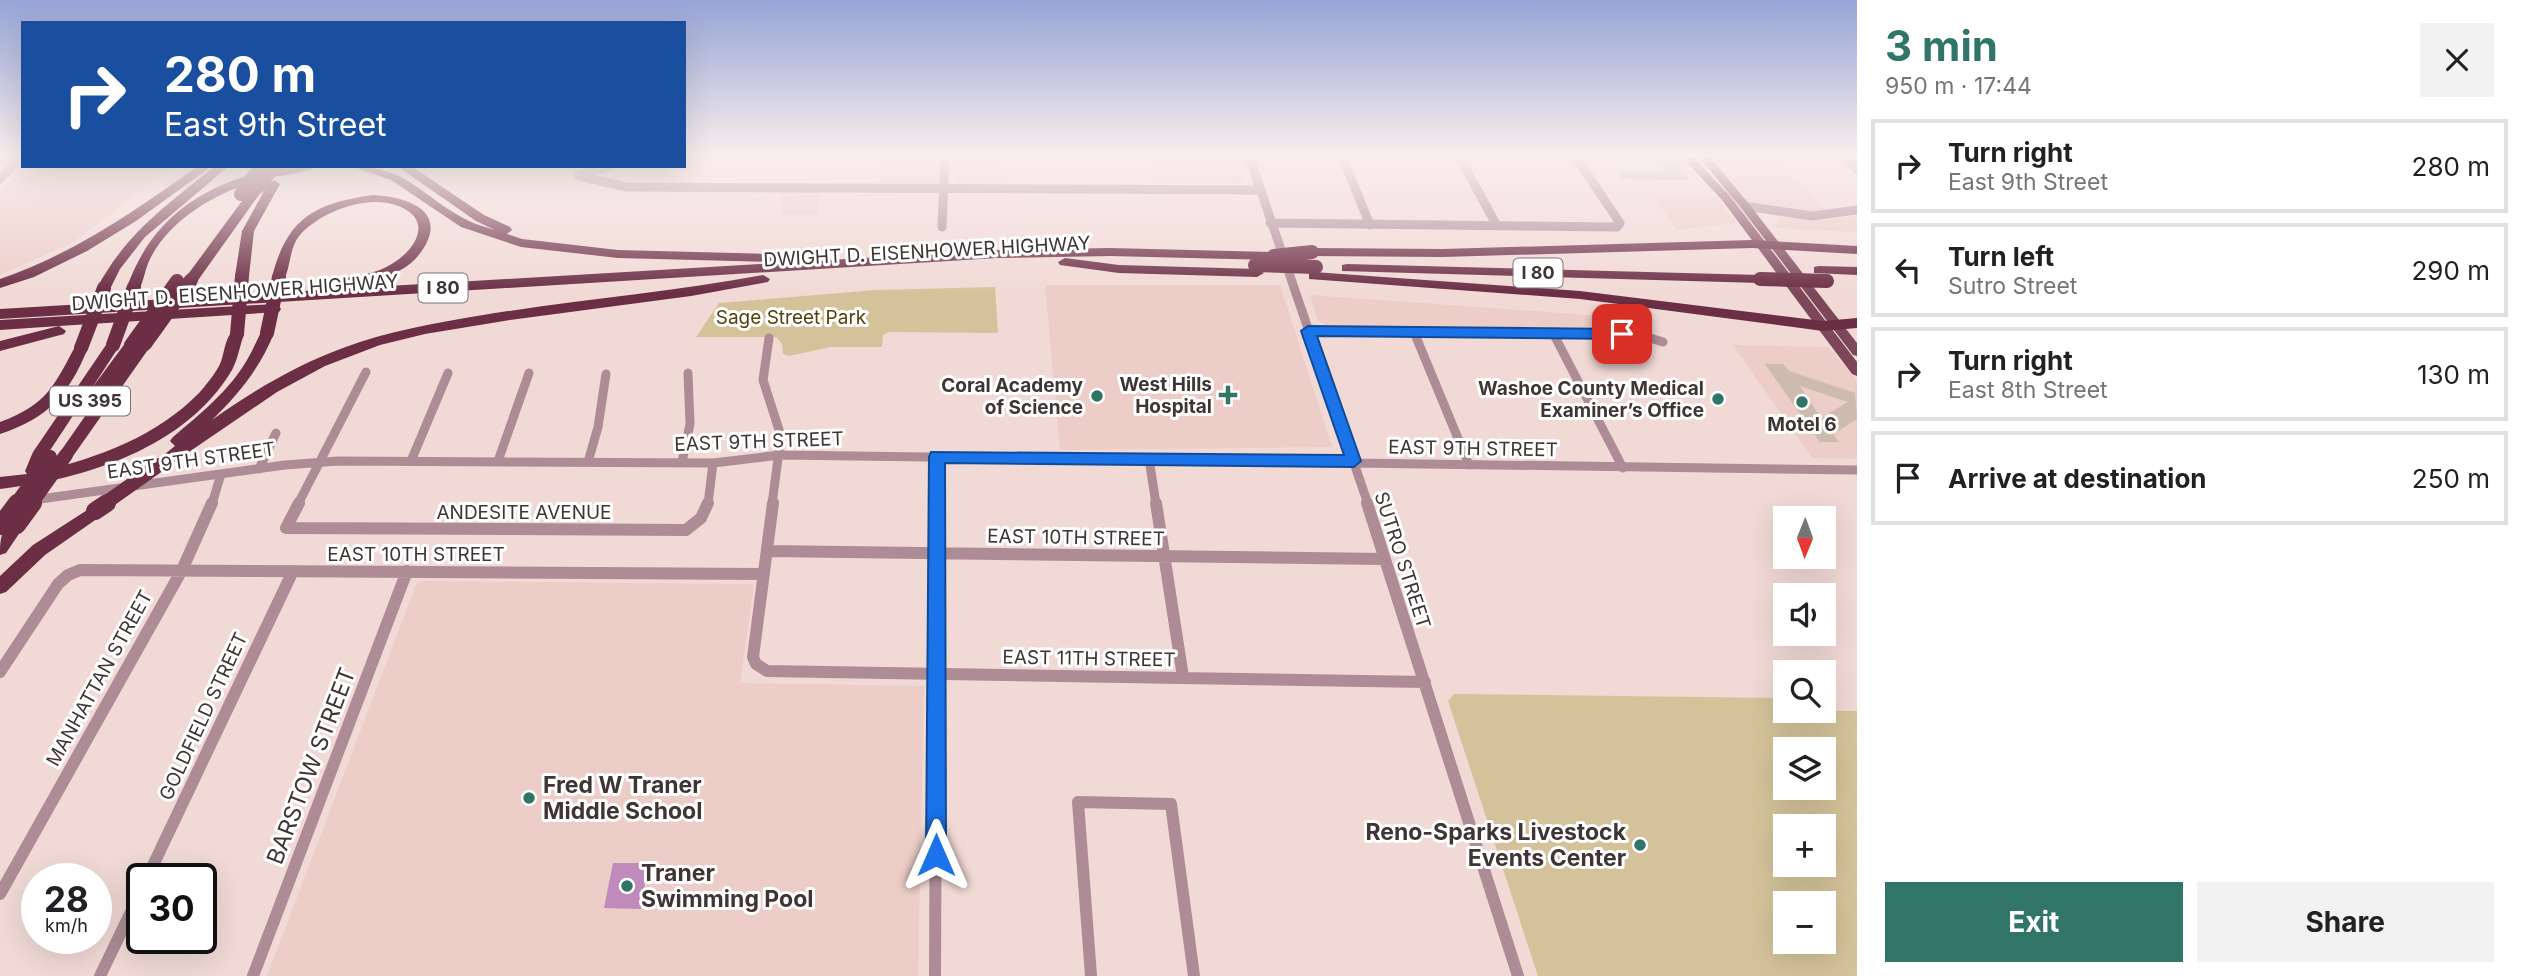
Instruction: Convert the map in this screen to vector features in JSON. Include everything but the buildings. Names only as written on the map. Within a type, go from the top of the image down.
[{"type":"highway","points":[[0,284],[52,265],[98,242],[155,202]]},
{"type":"highway","points":[[0,428],[27,417],[59,393],[71,376],[104,288],[119,257],[143,229],[178,202]]},
{"type":"highway","points":[[51,456],[113,345],[138,268],[147,250],[163,230],[186,211],[204,202]]},
{"type":"highway","name":"US 395","points":[[0,548],[8,525],[28,487],[138,344],[236,202]]},
{"type":"highway","name":"US 395","points":[[184,280],[247,202]]},
{"type":"highway","points":[[0,483],[39,478],[89,465],[126,450],[161,430],[192,407],[214,383],[230,359],[237,334],[248,231],[264,202]]},
{"type":"highway","points":[[153,466],[212,412],[257,356],[267,333],[287,246],[297,230],[340,205],[361,202]]},
{"type":"highway","points":[[0,313],[355,281],[380,274],[408,257],[421,243],[424,222],[417,210],[397,202]]},
{"type":"highway","points":[[431,202],[450,215],[482,231],[521,243],[618,254],[887,260]]},
{"type":"highway","points":[[456,202],[489,223],[521,236],[569,248]]},
{"type":"highway","points":[[1255,265],[1443,253],[1767,244],[1857,250]]},
{"type":"highway","name":"DWIGHT D. EISENHOWER HIGHWAY","points":[[0,313],[887,260],[1065,252],[1255,265]]},
{"type":"highway","name":"DWIGHT D. EISENHOWER HIGHWAY","points":[[0,325],[1065,262],[1119,269],[1255,265],[1274,256],[1314,263],[1823,276],[1857,282]]},
{"type":"highway","points":[[1314,263],[1830,326],[1857,323]]},
{"type":"highway","name":"DWIGHT D. EISENHOWER HIGHWAY","points":[[1823,276],[1857,271]]},
{"type":"highway","points":[[0,587],[39,550],[153,466],[279,383],[328,359],[374,342],[419,330],[545,309],[763,279]]},
{"type":"highway","points":[[0,346],[59,330],[228,312]]},
{"type":"highway","name":"US 395","points":[[8,525],[51,456]]},
{"type":"main road","points":[[1729,202],[1767,244],[1830,326],[1857,371]]},
{"type":"main road","points":[[1741,202],[1767,244]]},
{"type":"main road","points":[[1830,326],[1857,352]]},
{"type":"street","points":[[942,227],[943,202]]},
{"type":"street","name":"SUTRO STREET","points":[[1263,202],[1354,461],[1518,976]]},
{"type":"street","points":[[1360,202],[1370,225]]},
{"type":"street","points":[[1484,202],[1497,226]]},
{"type":"street","points":[[1270,223],[1619,226],[1604,202]]},
{"type":"street","points":[[1745,206],[1812,216],[1857,210]]},
{"type":"street","points":[[1308,331],[1644,335],[1663,342]]},
{"type":"street","points":[[1414,332],[1469,465]]},
{"type":"street","points":[[1553,333],[1623,468]]},
{"type":"street","points":[[764,574],[780,455],[779,423],[763,380],[769,338]]},
{"type":"street","points":[[322,461],[366,372]]},
{"type":"street","points":[[411,461],[447,373]]},
{"type":"street","points":[[498,461],[529,373]]},
{"type":"street","points":[[682,462],[690,424],[688,373]]},
{"type":"street","points":[[588,462],[598,427],[606,374]]},
{"type":"street","points":[[259,469],[276,433]]},
{"type":"street","name":"EAST 9TH STREET","points":[[0,504],[322,461],[713,463],[780,455],[1857,470]]},
{"type":"street","points":[[935,976],[934,674],[937,457]]},
{"type":"street","points":[[1149,459],[1183,677]]},
{"type":"street","name":"ANDESITE AVENUE","points":[[322,461],[286,528],[687,530],[697,526],[705,516],[713,463]]},
{"type":"street","name":"MANHATTAN STREET","points":[[0,894],[182,570],[211,506],[221,474]]},
{"type":"street","name":"EAST 10TH STREET","points":[[767,551],[1384,559]]},
{"type":"street","name":"EAST 10TH STREET","points":[[0,672],[58,584],[68,575],[89,569],[764,574]]},
{"type":"street","name":"GOLDFIELD STREET","points":[[154,863],[293,571]]},
{"type":"street","name":"BARSTOW STREET","points":[[253,976],[407,571]]},
{"type":"street","name":"EAST 11TH STREET","points":[[764,574],[753,657],[756,664],[767,671],[1424,682]]},
{"type":"street","points":[[1091,976],[1078,802],[1171,804],[1194,976]]},
{"type":"street","points":[[100,976],[126,922]]},
{"type":"shaded area","points":[[0,202],[127,202],[73,242],[0,275]]},
{"type":"shaded area","points":[[783,202],[820,202],[818,215],[782,215]]},
{"type":"shaded area","points":[[1657,202],[1720,202],[1736,223],[1677,230]]},
{"type":"shaded area","points":[[1747,202],[1819,202],[1825,209],[1812,212]]},
{"type":"shaded area","points":[[1857,216],[1857,232],[1776,228],[1780,217],[1814,221]]},
{"type":"shaded area","points":[[1045,285],[1280,285],[1332,447],[1060,450]]},
{"type":"shaded area","points":[[1310,295],[1617,317],[1623,328],[1326,325],[1318,321]]},
{"type":"shaded area","points":[[1733,345],[1828,347],[1857,381],[1857,459],[1812,458]]},
{"type":"shaded area","name":"Fred W Traner Middle School","points":[[421,581],[750,584],[754,586],[740,683],[924,686],[918,976],[267,976],[416,585]]},
{"type":"shaded area","name":"Traner Swimming Pool","points":[[613,863],[648,863],[641,909],[604,908]]},
{"type":"green space","name":"Sage Street Park","points":[[995,287],[998,333],[889,332],[883,335],[882,347],[831,347],[789,356],[783,354],[782,344],[776,337],[696,337],[719,303],[876,290]]},
{"type":"green space","name":"Reno-Sparks Livestock Events Center","points":[[1454,694],[1773,698],[1773,723],[1836,723],[1836,711],[1857,711],[1857,976],[1538,976],[1448,701]]},
{"type":"place","name":"West Hills Hospital","points":[[1228,395]]},
{"type":"place","name":"Coral Academy of Science","points":[[1097,396]]},
{"type":"place","name":"Washoe County Medical Examiner’s Office","points":[[1718,399]]},
{"type":"place","name":"Motel 6","points":[[1802,402]]},
{"type":"place","name":"Fred W Traner Middle School","points":[[529,798]]},
{"type":"place","name":"Reno-Sparks Livestock Events Center","points":[[1640,845]]},
{"type":"place","name":"Traner Swimming Pool","points":[[627,886]]},
{"type":"route","points":[[936,855],[934,674],[937,457],[1354,461],[1308,331],[1622,334]]}]
